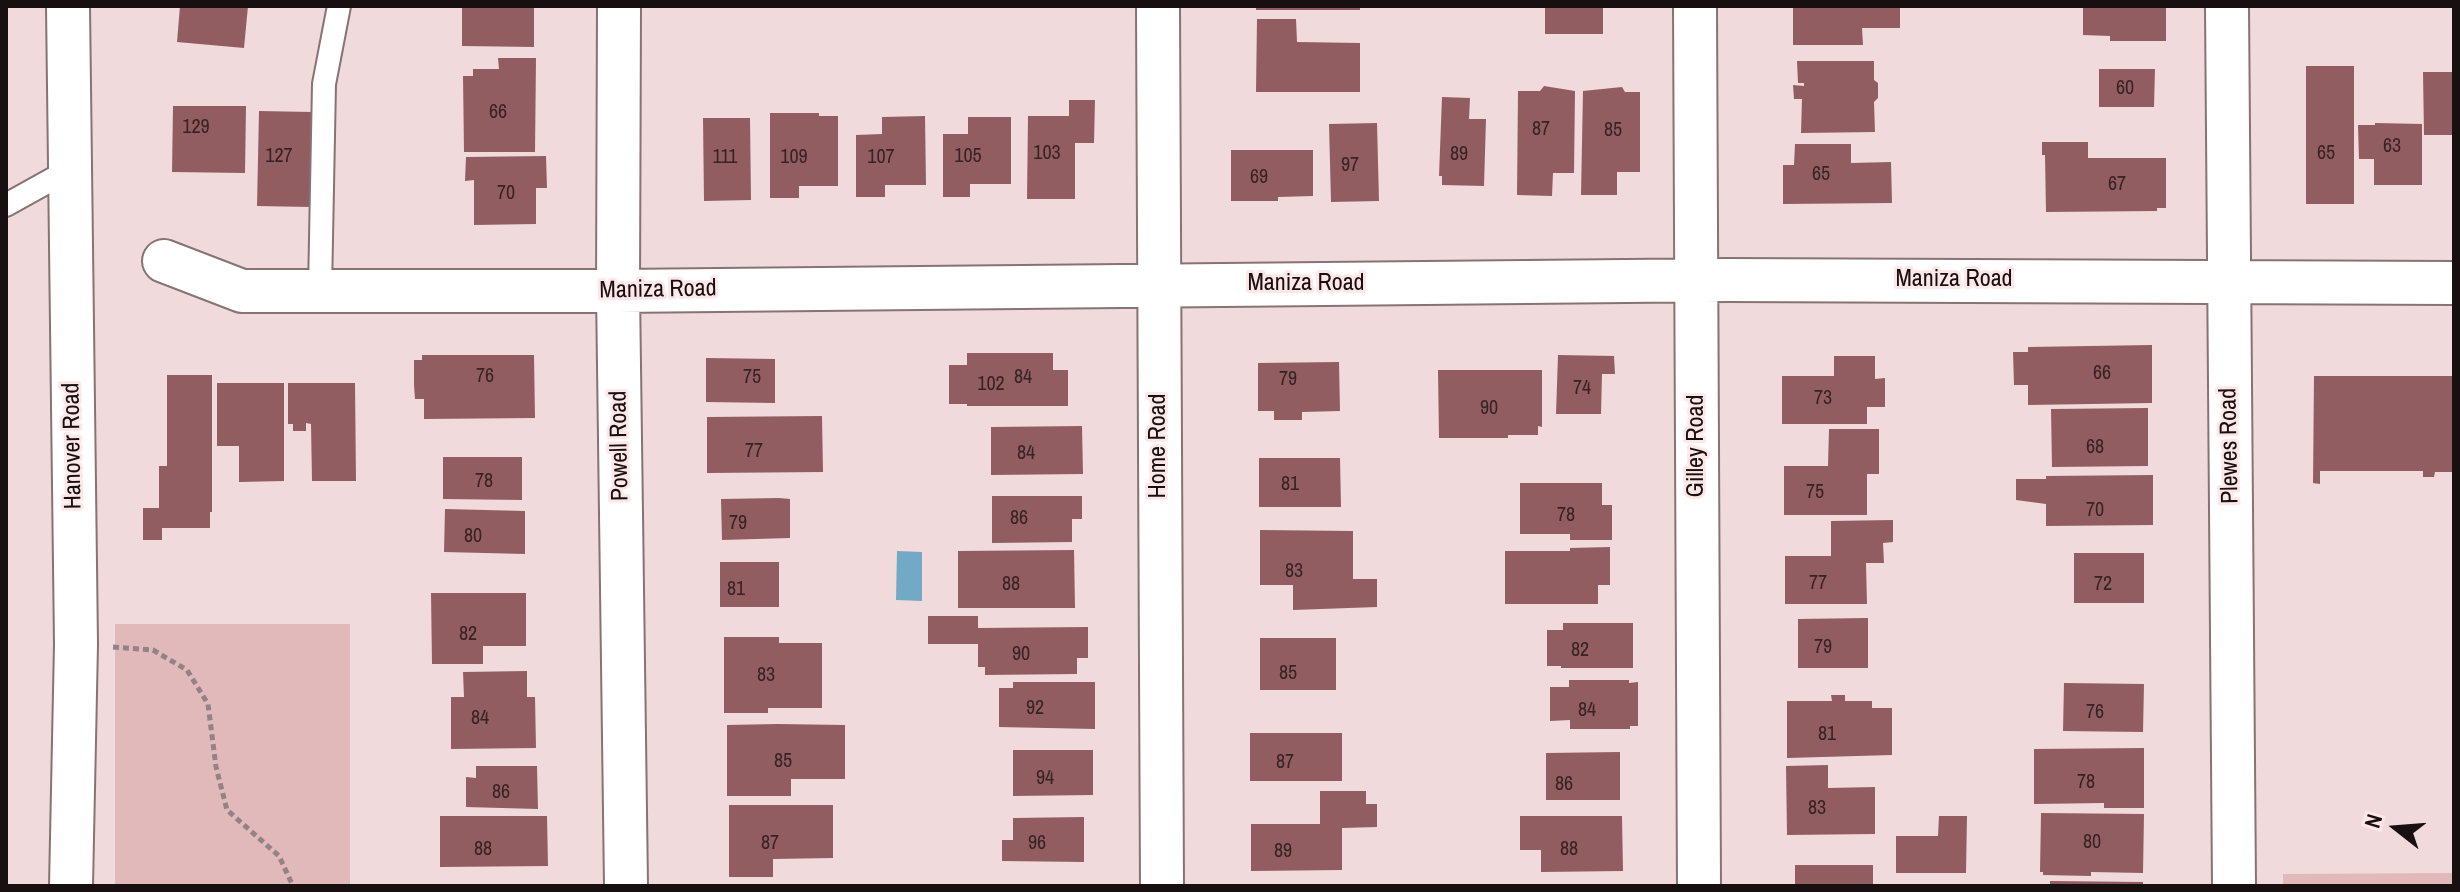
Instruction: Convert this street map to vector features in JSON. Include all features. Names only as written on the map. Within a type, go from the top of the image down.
[{"type":"street","name":"Hanover Road","points":[[68,6],[76,644],[71,886]]},
{"type":"street","name":"Powell Road","points":[[619,6],[618,291],[626,886]]},
{"type":"street","name":"Home Road","points":[[1158,6],[1162,886]]},
{"type":"street","name":"Gilley Road","points":[[1695,6],[1699,886]]},
{"type":"street","name":"Plewes Road","points":[[2227,6],[2234,886]]},
{"type":"street","name":"Maniza Road","points":[[164,261],[242,291],[618,291],[1697,280],[2454,283]]},
{"type":"lane","points":[[320,290],[324,84],[339,6]]},
{"type":"lane","points":[[6,205],[69,170]]},
{"type":"path","points":[[76,644],[153,650],[187,670],[208,704],[216,767],[227,810],[279,856],[293,886]]},
{"type":"shaded area","points":[[115,624],[350,624],[350,886],[115,886]]},
{"type":"shaded area","points":[[2454,873],[2454,886],[2283,886],[2283,874]]},
{"type":"water","points":[[897,551],[922,552],[922,601],[896,600]]},
{"type":"building","points":[[180,6],[248,6],[244,48],[177,42]]},
{"type":"building","points":[[462,6],[534,6],[534,47],[462,46]]},
{"type":"building","points":[[1256,6],[1360,6],[1360,10],[1256,10]]},
{"type":"building","points":[[1545,6],[1603,6],[1603,34],[1545,34]]},
{"type":"building","points":[[1793,6],[1900,6],[1900,28],[1862,28],[1863,45],[1793,45]]},
{"type":"building","points":[[2083,6],[2166,6],[2166,41],[2110,41],[2110,36],[2083,35]]},
{"type":"building","points":[[1257,19],[1296,19],[1297,42],[1360,43],[1360,92],[1256,92]]},
{"type":"building","points":[[498,58],[536,58],[535,152],[464,152],[463,76],[473,76],[473,69],[499,69]]},
{"type":"building","points":[[1797,61],[1874,61],[1874,80],[1878,83],[1878,98],[1874,102],[1875,132],[1801,133],[1802,99],[1794,99],[1793,85],[1804,86],[1804,83],[1798,83]]},
{"type":"building","points":[[2306,66],[2354,66],[2354,204],[2306,204]]},
{"type":"building","points":[[2099,69],[2155,69],[2154,107],[2099,107]]},
{"type":"building","points":[[2423,72],[2454,72],[2454,135],[2424,135]]},
{"type":"building","points":[[1544,86],[1575,91],[1574,173],[1553,173],[1552,196],[1517,195],[1518,91],[1540,91]]},
{"type":"building","points":[[1622,87],[1625,92],[1640,92],[1640,172],[1617,172],[1617,195],[1581,195],[1583,91]]},
{"type":"building","points":[[1442,97],[1470,98],[1469,119],[1486,119],[1484,186],[1442,185],[1442,176],[1439,176]]},
{"type":"building","points":[[1069,100],[1095,100],[1094,143],[1075,143],[1075,199],[1027,199],[1028,116],[1069,116]]},
{"type":"building","points":[[173,106],[246,106],[245,173],[172,172]]},
{"type":"building","points":[[259,111],[312,112],[311,207],[257,206]]},
{"type":"building","points":[[770,113],[838,116],[838,186],[799,186],[799,198],[770,198]]},
{"type":"building","points":[[925,116],[926,185],[885,185],[885,197],[856,197],[856,135],[882,134],[882,117]]},
{"type":"building","points":[[968,117],[1011,117],[1011,184],[970,184],[970,197],[943,197],[943,134],[968,134]]},
{"type":"building","points":[[703,118],[750,118],[751,200],[704,201]]},
{"type":"building","points":[[1377,123],[1379,201],[1331,202],[1329,124]]},
{"type":"building","points":[[2422,124],[2422,185],[2374,185],[2374,159],[2359,159],[2358,125]]},
{"type":"building","points":[[2042,142],[2088,142],[2088,158],[2166,158],[2166,208],[2157,208],[2157,211],[2046,212]]},
{"type":"building","points":[[1795,144],[1851,144],[1851,163],[1891,162],[1892,203],[1783,204],[1783,165],[1794,165]]},
{"type":"building","points":[[1231,150],[1313,150],[1313,196],[1278,197],[1278,201],[1231,201]]},
{"type":"building","points":[[546,156],[547,188],[536,188],[536,224],[474,225],[474,180],[465,181],[466,157]]},
{"type":"building","points":[[2152,345],[2152,403],[2028,405],[2028,385],[2014,385],[2013,352],[2028,352],[2028,347]]},
{"type":"building","points":[[967,353],[1053,353],[1053,370],[1068,370],[1068,406],[949,404],[949,365],[967,365]]},
{"type":"building","points":[[422,355],[534,355],[535,418],[424,419],[424,399],[415,399],[414,385],[414,360],[422,360]]},
{"type":"building","points":[[1558,355],[1614,356],[1615,374],[1602,374],[1601,414],[1556,414]]},
{"type":"building","points":[[1834,356],[1875,356],[1875,379],[1885,378],[1885,407],[1867,407],[1867,424],[1782,424],[1782,376],[1834,376]]},
{"type":"building","points":[[706,358],[775,359],[775,403],[706,402]]},
{"type":"building","points":[[1339,362],[1340,411],[1302,412],[1302,420],[1274,420],[1274,411],[1258,411],[1258,363]]},
{"type":"building","points":[[1438,370],[1542,370],[1542,427],[1538,426],[1538,435],[1439,438]]},
{"type":"building","points":[[167,375],[212,375],[210,528],[162,528],[162,540],[143,540],[143,508],[159,508],[159,466],[167,466]]},
{"type":"building","points":[[2314,376],[2454,376],[2454,472],[2435,472],[2434,477],[2423,477],[2423,471],[2320,471],[2320,484],[2313,483]]},
{"type":"building","points":[[217,383],[284,383],[284,481],[239,482],[239,446],[217,446]]},
{"type":"building","points":[[288,383],[355,383],[356,481],[312,481],[311,424],[306,423],[306,431],[293,431],[293,424],[288,424]]},
{"type":"building","points":[[2148,408],[2148,466],[2052,467],[2051,409]]},
{"type":"building","points":[[822,416],[823,472],[707,473],[707,417]]},
{"type":"building","points":[[1082,426],[1083,474],[991,475],[991,427]]},
{"type":"building","points":[[1829,429],[1879,429],[1879,474],[1867,474],[1867,515],[1784,515],[1784,466],[1828,466]]},
{"type":"building","points":[[443,457],[522,457],[522,500],[443,499]]},
{"type":"building","points":[[1259,458],[1340,458],[1341,507],[1259,507]]},
{"type":"building","points":[[2153,475],[2153,525],[2046,526],[2046,504],[2016,500],[2016,479]]},
{"type":"building","points":[[1520,483],[1602,483],[1602,505],[1612,505],[1612,540],[1570,540],[1570,534],[1520,534]]},
{"type":"building","points":[[992,496],[1082,496],[1082,519],[1072,519],[1072,542],[992,543]]},
{"type":"building","points":[[721,499],[790,499],[790,538],[722,540]]},
{"type":"building","points":[[445,509],[525,511],[525,554],[444,552]]},
{"type":"building","points":[[1893,520],[1893,542],[1883,543],[1884,563],[1866,563],[1867,604],[1785,604],[1785,556],[1831,556],[1831,521]]},
{"type":"building","points":[[1260,530],[1353,531],[1353,579],[1377,579],[1377,607],[1293,610],[1293,585],[1260,585]]},
{"type":"building","points":[[1610,547],[1610,585],[1598,585],[1598,604],[1505,604],[1505,551],[1570,551],[1570,548]]},
{"type":"building","points":[[1074,550],[1075,608],[958,608],[958,551]]},
{"type":"building","points":[[2074,553],[2144,553],[2144,603],[2074,603]]},
{"type":"building","points":[[720,562],[779,562],[779,607],[720,607]]},
{"type":"building","points":[[431,593],[526,593],[526,646],[483,646],[483,664],[432,664]]},
{"type":"building","points":[[928,616],[978,616],[978,628],[1088,627],[1088,658],[1077,658],[1077,674],[985,675],[985,667],[978,667],[978,644],[928,644]]},
{"type":"building","points":[[1868,618],[1868,668],[1798,668],[1798,619]]},
{"type":"building","points":[[1563,623],[1633,623],[1633,668],[1547,666],[1547,630],[1563,630]]},
{"type":"building","points":[[724,637],[779,637],[779,643],[822,643],[822,708],[768,708],[768,713],[724,713]]},
{"type":"building","points":[[1260,638],[1336,638],[1336,690],[1260,690]]},
{"type":"building","points":[[527,671],[527,697],[535,697],[536,748],[451,749],[451,697],[464,697],[463,672]]},
{"type":"building","points":[[1569,680],[1638,682],[1638,726],[1630,726],[1630,729],[1570,729],[1570,720],[1550,721],[1550,687],[1569,687]]},
{"type":"building","points":[[1013,682],[1095,682],[1095,729],[999,727],[999,688],[1013,688]]},
{"type":"building","points":[[2064,683],[2144,684],[2143,732],[2063,731]]},
{"type":"building","points":[[1831,695],[1845,695],[1845,701],[1872,701],[1872,708],[1892,708],[1892,755],[1787,758],[1787,701],[1832,701]]},
{"type":"building","points":[[727,725],[845,725],[845,779],[791,779],[791,796],[727,796]]},
{"type":"building","points":[[1250,733],[1342,733],[1342,781],[1250,781]]},
{"type":"building","points":[[2144,748],[2144,808],[2104,808],[2104,803],[2034,804],[2034,749]]},
{"type":"building","points":[[1013,750],[1093,750],[1093,795],[1013,796]]},
{"type":"building","points":[[1620,752],[1620,800],[1546,800],[1546,753]]},
{"type":"building","points":[[1828,765],[1828,788],[1875,787],[1875,834],[1787,835],[1786,766]]},
{"type":"building","points":[[476,766],[537,766],[538,809],[466,807],[466,777],[476,778]]},
{"type":"building","points":[[1320,791],[1366,791],[1366,804],[1377,804],[1377,827],[1342,828],[1342,870],[1251,871],[1251,824],[1320,824]]},
{"type":"building","points":[[729,805],[833,805],[833,858],[773,859],[773,877],[729,877]]},
{"type":"building","points":[[2041,813],[2144,814],[2143,873],[2043,875],[2040,872]]},
{"type":"building","points":[[440,816],[547,816],[548,866],[440,867]]},
{"type":"building","points":[[1520,816],[1622,816],[1623,871],[1541,872],[1541,850],[1520,850]]},
{"type":"building","points":[[1939,816],[1967,816],[1966,873],[1896,873],[1896,836],[1938,836]]},
{"type":"building","points":[[1084,817],[1084,862],[1002,861],[1002,840],[1013,840],[1013,818]]},
{"type":"building","points":[[1795,865],[1873,865],[1873,886],[1795,886]]},
{"type":"building","points":[[2050,881],[2143,882],[2143,886],[2050,886]]}]
